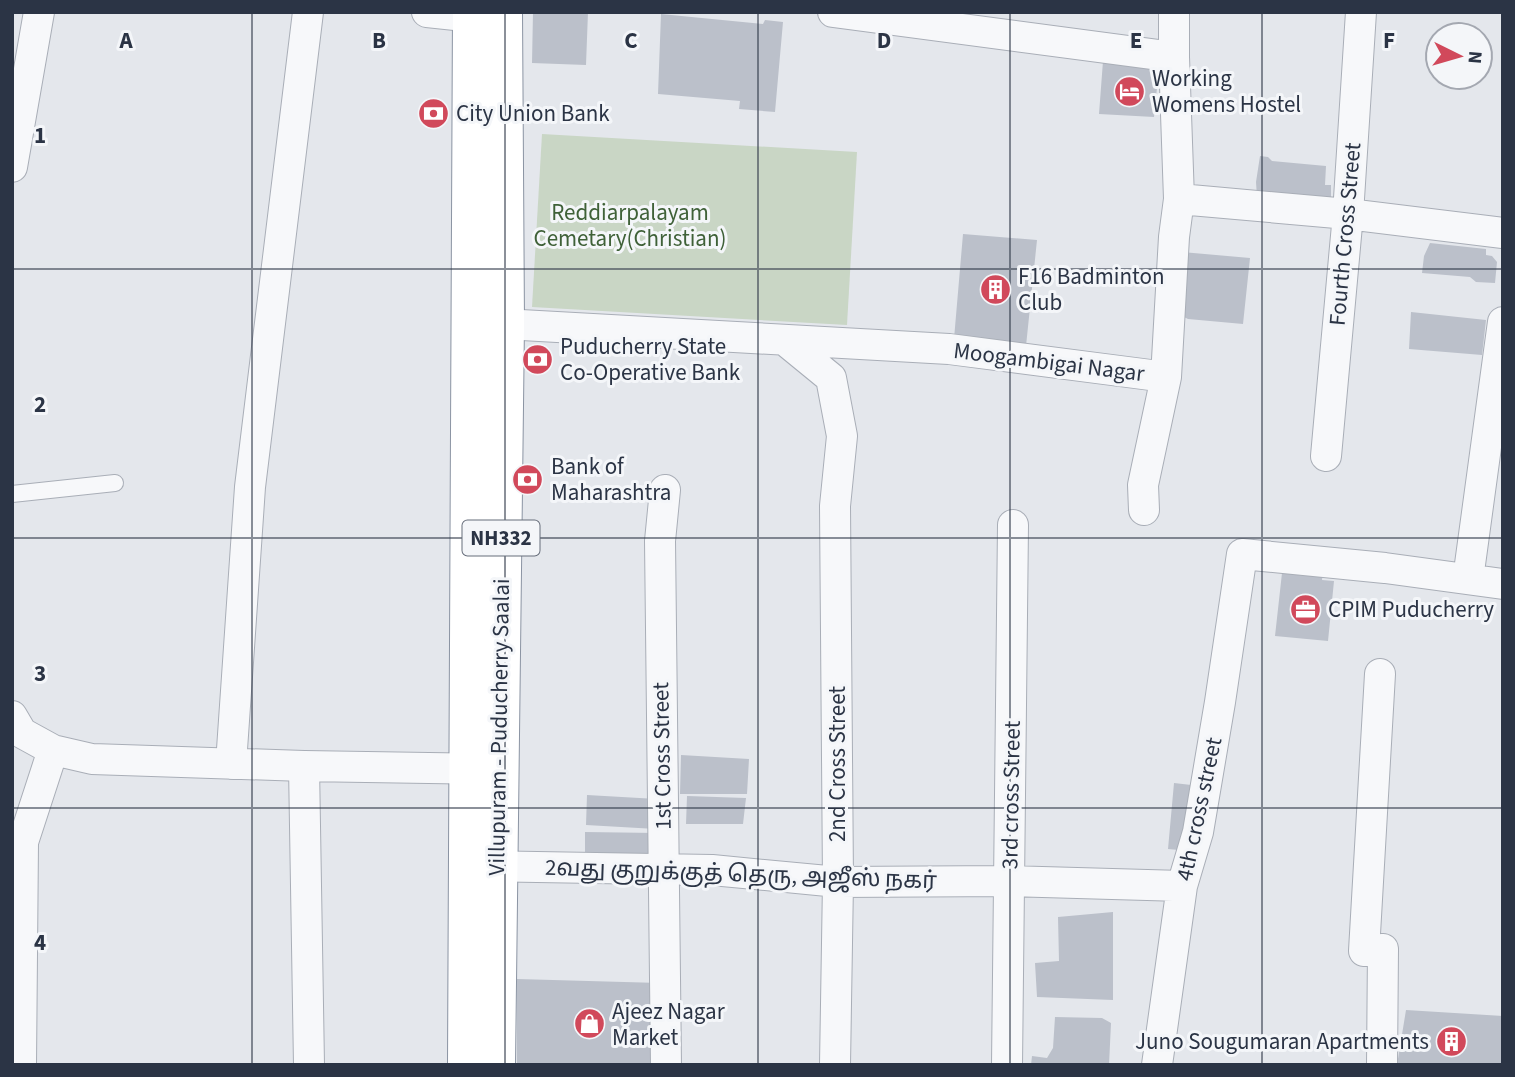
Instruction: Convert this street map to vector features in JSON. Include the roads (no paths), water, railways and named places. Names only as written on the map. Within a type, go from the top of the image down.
[{"type":"highway","name":"Villupuram - Puducherry Saalai","points":[[467,1065],[482,867],[488,323],[488,15]]},
{"type":"highway","name":"Villupuram - Puducherry Saalai","points":[[482,867],[496,1065]]},
{"type":"street","points":[[12,167],[38,12]]},
{"type":"street","points":[[231,764],[250,487],[307,12]]},
{"type":"street","points":[[426,12],[488,15]]},
{"type":"street","points":[[833,12],[1174,57]]},
{"type":"street","name":"Moogambigai Nagar","points":[[488,323],[787,342],[949,349],[1166,377],[1178,199],[1174,12]]},
{"type":"street","name":"Fourth Cross Street","points":[[1326,456],[1348,214],[1361,12]]},
{"type":"street","points":[[1178,199],[1348,214],[1503,233]]},
{"type":"street","points":[[1503,322],[1468,579],[1503,584]]},
{"type":"street","name":"2nd Cross Street","points":[[787,342],[831,378],[842,436],[835,506],[838,883],[835,1065]]},
{"type":"street","points":[[1144,510],[1143,485],[1166,377]]},
{"type":"street","name":"1st Cross Street","points":[[665,490],[660,541],[666,1065]]},
{"type":"street","name":"3rd cross Street","points":[[1007,1065],[1013,526]]},
{"type":"street","name":"4th cross street","points":[[1157,1065],[1182,886],[1198,832],[1242,554],[1468,579]]},
{"type":"street","points":[[1380,674],[1364,951],[1383,949],[1382,1065]]},
{"type":"street","points":[[12,716],[22,733],[53,750],[92,759],[483,769]]},
{"type":"street","points":[[21,1065],[23,842],[53,750]]},
{"type":"street","points":[[304,766],[309,1065]]},
{"type":"street","name":"2வது குறுக்குத் தெரு, அஜீஸ் நகர்","points":[[482,867],[712,870],[838,883],[1010,881],[1182,886]]},
{"type":"lane","points":[[12,494],[116,483]]},
{"type":"place","name":"Working Womens Hostel","points":[[1129,91]]},
{"type":"place","name":"City Union Bank","points":[[433,113]]},
{"type":"place","name":"F16 Badminton Club","points":[[995,289]]},
{"type":"place","name":"Puducherry State Co-Operative Bank","points":[[537,359]]},
{"type":"place","name":"Bank of Maharashtra","points":[[528,479]]},
{"type":"place","name":"CPIM Puducherry","points":[[1305,609]]},
{"type":"place","name":"Ajeez Nagar Market","points":[[589,1024]]},
{"type":"place","name":"Juno Sougumaran Apartments","points":[[1452,1041]]},
{"type":"park label","name":"Reddiarpalayam Cemetary(Christian)","points":[[630,225]]}]
